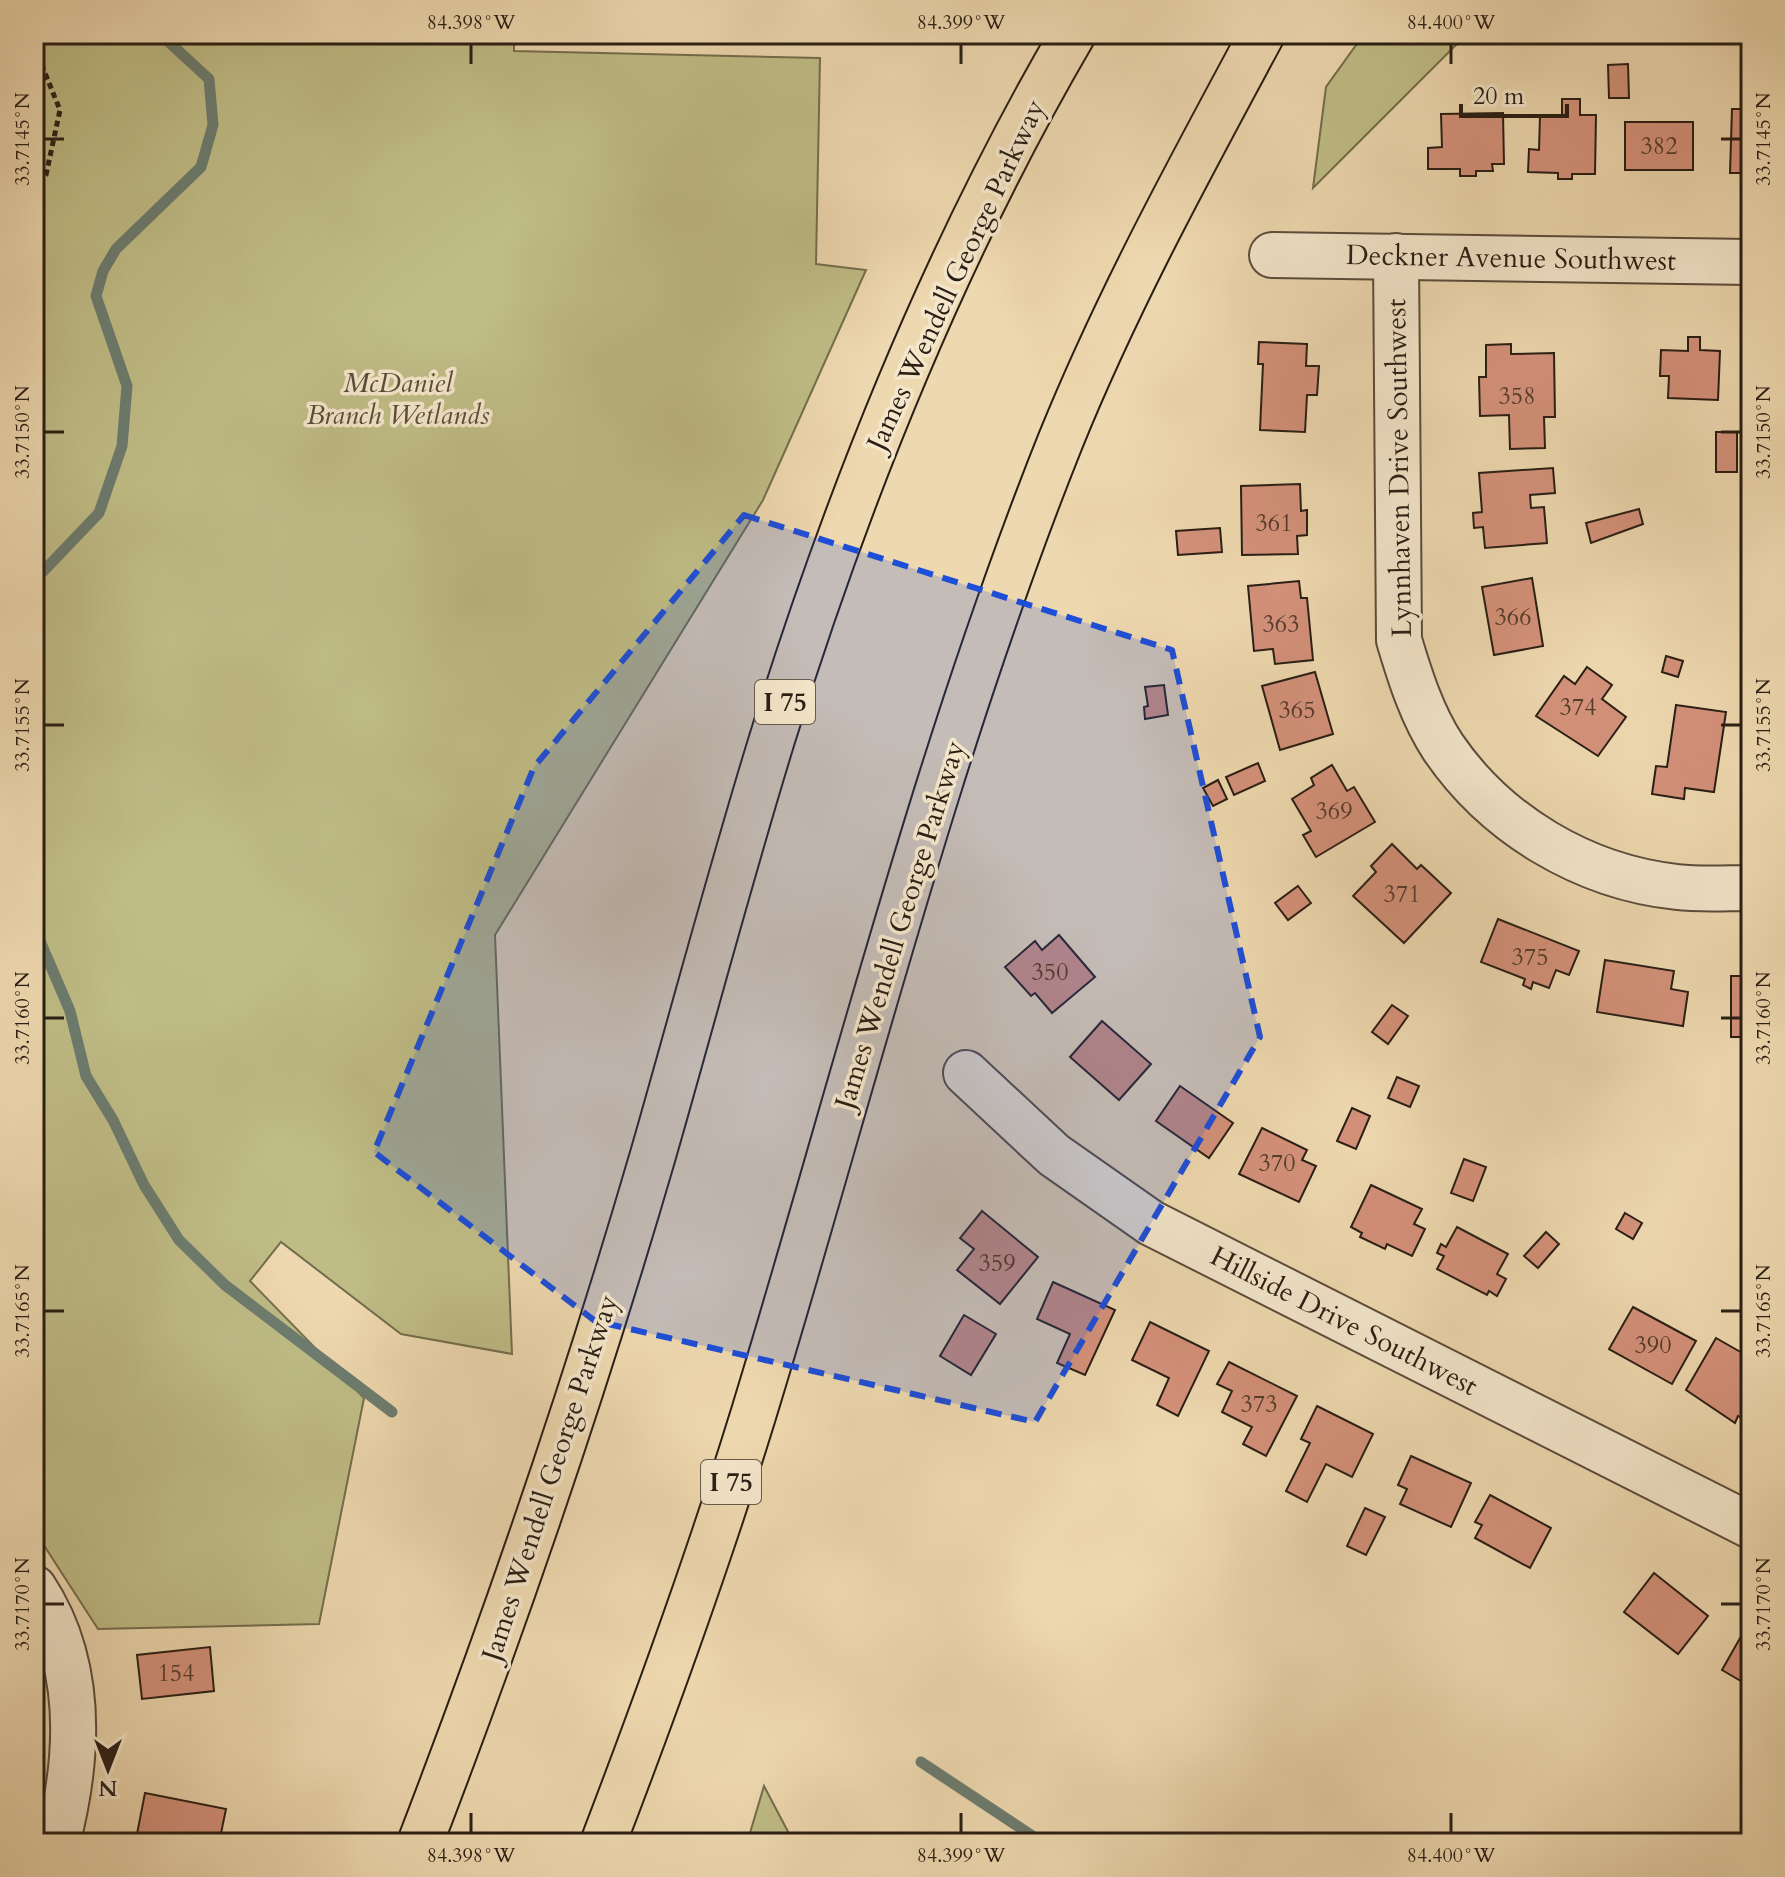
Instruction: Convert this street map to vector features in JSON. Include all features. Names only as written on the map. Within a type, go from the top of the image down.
[{"type":"highway","name":"James Wendell George Parkway","points":[[420,1843],[494,1651],[578,1401],[774,733],[830,570],[871,459],[954,266],[994,180],[1073,34]]},
{"type":"highway","name":"James Wendell George Parkway","points":[[603,1843],[683,1625],[755,1408],[934,809],[1027,531],[1107,332],[1181,184],[1262,34]]},
{"type":"street","name":"Deckner Avenue Southwest","points":[[1272,255],[1751,262]]},
{"type":"street","name":"Lynnhaven Drive Southwest","points":[[1396,256],[1399,640],[1415,692],[1442,745],[1476,788],[1520,828],[1592,867],[1677,887],[1751,888]]},
{"type":"street","name":"Hillside Drive Southwest","points":[[966,1073],[1054,1155],[1151,1223],[1751,1526]]},
{"type":"street","points":[[34,1588],[66,1665],[75,1722],[71,1788],[57,1843]]},
{"type":"path","points":[[34,46],[60,110],[46,175],[34,192]]},
{"type":"highlighted area","points":[[744,515],[1172,650],[1260,1037],[1035,1422],[595,1321],[374,1152],[534,767]]},
{"type":"green space","name":"McDaniel Branch Wetlands","points":[[34,34],[514,34],[514,51],[820,58],[816,264],[866,270],[763,500],[495,935],[512,1354],[401,1334],[281,1242],[250,1281],[364,1398],[319,1624],[98,1629],[34,1530]]},
{"type":"green space","points":[[1364,34],[1467,34],[1313,188],[1326,87]]},
{"type":"green space","points":[[764,1786],[794,1843],[747,1843]]},
{"type":"building","points":[[1628,64],[1629,98],[1609,98],[1608,65]]},
{"type":"building","points":[[1562,99],[1580,99],[1580,115],[1596,115],[1595,174],[1572,174],[1572,179],[1558,179],[1558,173],[1528,172],[1529,149],[1539,150],[1540,115],[1562,115]]},
{"type":"building","points":[[1732,109],[1747,109],[1747,116],[1751,116],[1751,180],[1746,180],[1746,173],[1730,173]]},
{"type":"building","points":[[1503,113],[1504,164],[1492,164],[1493,171],[1476,171],[1476,176],[1460,176],[1460,169],[1428,169],[1428,148],[1442,147],[1441,114]]},
{"type":"building","points":[[1625,122],[1693,122],[1693,170],[1625,170]]},
{"type":"building","points":[[1688,337],[1700,337],[1700,350],[1720,351],[1718,400],[1668,398],[1669,376],[1660,376],[1661,350],[1688,351]]},
{"type":"building","points":[[1259,342],[1307,344],[1306,366],[1319,366],[1317,395],[1307,395],[1305,432],[1260,430],[1263,364],[1258,364]]},
{"type":"building","points":[[1511,344],[1511,354],[1554,353],[1555,417],[1544,417],[1545,448],[1510,449],[1509,415],[1480,416],[1479,377],[1486,377],[1486,345]]},
{"type":"building","points":[[1716,432],[1737,432],[1737,472],[1716,472]]},
{"type":"building","points":[[1553,468],[1555,493],[1530,495],[1531,508],[1544,507],[1547,543],[1485,548],[1483,527],[1474,528],[1473,513],[1482,512],[1479,473]]},
{"type":"building","points":[[1300,484],[1301,511],[1307,510],[1307,535],[1297,536],[1298,554],[1242,555],[1241,486]]},
{"type":"building","points":[[1639,509],[1643,524],[1591,543],[1586,523]]},
{"type":"building","points":[[1220,528],[1222,552],[1178,555],[1176,531]]},
{"type":"building","points":[[1532,578],[1543,646],[1494,655],[1482,587]]},
{"type":"building","points":[[1299,581],[1301,598],[1307,598],[1313,660],[1275,664],[1273,649],[1254,651],[1248,586]]},
{"type":"building","points":[[1666,656],[1683,661],[1678,677],[1662,672]]},
{"type":"building","points":[[1587,667],[1612,685],[1602,699],[1626,717],[1598,756],[1536,716],[1564,676],[1575,684]]},
{"type":"building","points":[[1315,672],[1333,734],[1280,750],[1262,686]]},
{"type":"building","points":[[1164,685],[1168,715],[1145,719],[1144,707],[1148,706],[1145,687]]},
{"type":"building","points":[[1676,705],[1726,712],[1714,792],[1685,788],[1684,799],[1652,794],[1656,766],[1667,767]]},
{"type":"building","points":[[1258,763],[1265,781],[1234,795],[1226,777]]},
{"type":"building","points":[[1332,765],[1347,791],[1354,787],[1375,822],[1316,857],[1303,835],[1311,831],[1292,799],[1314,785],[1311,778]]},
{"type":"building","points":[[1218,780],[1227,799],[1213,806],[1203,788]]},
{"type":"building","points":[[1392,844],[1417,869],[1421,865],[1451,893],[1404,943],[1353,896],[1376,872],[1371,866]]},
{"type":"building","points":[[1298,886],[1311,903],[1288,920],[1275,903]]},
{"type":"building","points":[[1498,919],[1579,951],[1569,975],[1556,970],[1549,988],[1533,982],[1531,989],[1523,985],[1525,979],[1481,962]]},
{"type":"building","points":[[1059,935],[1095,977],[1052,1013],[1035,993],[1031,996],[1005,967],[1035,941],[1042,950]]},
{"type":"building","points":[[1605,960],[1674,971],[1671,989],[1688,992],[1683,1026],[1597,1012]]},
{"type":"building","points":[[1731,976],[1751,976],[1751,1037],[1731,1037]]},
{"type":"building","points":[[1392,1005],[1408,1016],[1388,1044],[1372,1032]]},
{"type":"building","points":[[1102,1021],[1151,1064],[1119,1100],[1070,1057]]},
{"type":"building","points":[[1397,1077],[1419,1086],[1410,1107],[1388,1098]]},
{"type":"building","points":[[1180,1086],[1233,1123],[1209,1158],[1156,1121]]},
{"type":"building","points":[[1352,1108],[1370,1116],[1356,1149],[1337,1141]]},
{"type":"building","points":[[1262,1128],[1307,1150],[1302,1160],[1316,1166],[1299,1202],[1239,1174]]},
{"type":"building","points":[[1464,1159],[1486,1167],[1473,1201],[1451,1193]]},
{"type":"building","points":[[1371,1185],[1422,1209],[1414,1224],[1425,1229],[1412,1256],[1387,1244],[1385,1249],[1360,1237],[1362,1233],[1351,1227]]},
{"type":"building","points":[[982,1211],[1038,1257],[1000,1304],[957,1270],[974,1249],[960,1238]]},
{"type":"building","points":[[1625,1213],[1642,1223],[1633,1239],[1616,1229]]},
{"type":"building","points":[[1457,1227],[1508,1254],[1497,1274],[1506,1279],[1497,1296],[1489,1291],[1487,1295],[1437,1269],[1444,1256],[1437,1253],[1441,1244],[1446,1247]]},
{"type":"building","points":[[1546,1232],[1559,1244],[1538,1268],[1524,1256]]},
{"type":"building","points":[[1053,1282],[1115,1310],[1085,1375],[1057,1363],[1070,1334],[1037,1319]]},
{"type":"building","points":[[1633,1307],[1696,1341],[1672,1384],[1609,1349]]},
{"type":"building","points":[[964,1315],[996,1334],[971,1375],[940,1356]]},
{"type":"building","points":[[1150,1322],[1209,1351],[1178,1416],[1157,1405],[1169,1378],[1132,1360]]},
{"type":"building","points":[[1716,1338],[1751,1358],[1750,1423],[1738,1416],[1735,1423],[1686,1390]]},
{"type":"building","points":[[1229,1362],[1297,1396],[1266,1456],[1243,1444],[1252,1427],[1222,1412],[1232,1391],[1217,1384]]},
{"type":"building","points":[[1317,1406],[1373,1434],[1352,1477],[1326,1464],[1307,1502],[1286,1491],[1310,1443],[1301,1439]]},
{"type":"building","points":[[1411,1456],[1471,1483],[1451,1527],[1400,1504],[1407,1489],[1398,1485]]},
{"type":"building","points":[[1490,1495],[1551,1528],[1530,1568],[1475,1538],[1482,1525],[1475,1522]]},
{"type":"building","points":[[1365,1508],[1385,1517],[1366,1555],[1347,1546]]},
{"type":"building","points":[[1654,1573],[1708,1616],[1678,1654],[1624,1612]]},
{"type":"building","points":[[1744,1631],[1751,1635],[1751,1687],[1722,1670]]},
{"type":"building","points":[[210,1647],[214,1691],[142,1699],[137,1655]]},
{"type":"building","points":[[145,1793],[226,1809],[219,1843],[181,1843],[137,1834]]},
{"type":"waterway","points":[[34,581],[99,513],[122,446],[127,386],[96,296],[103,271],[116,249],[201,167],[213,125],[209,79],[160,34]]},
{"type":"waterway","points":[[34,927],[70,1011],[86,1076],[113,1120],[144,1185],[179,1240],[225,1285],[392,1412]]},
{"type":"waterway","points":[[921,1762],[1043,1843]]}]
